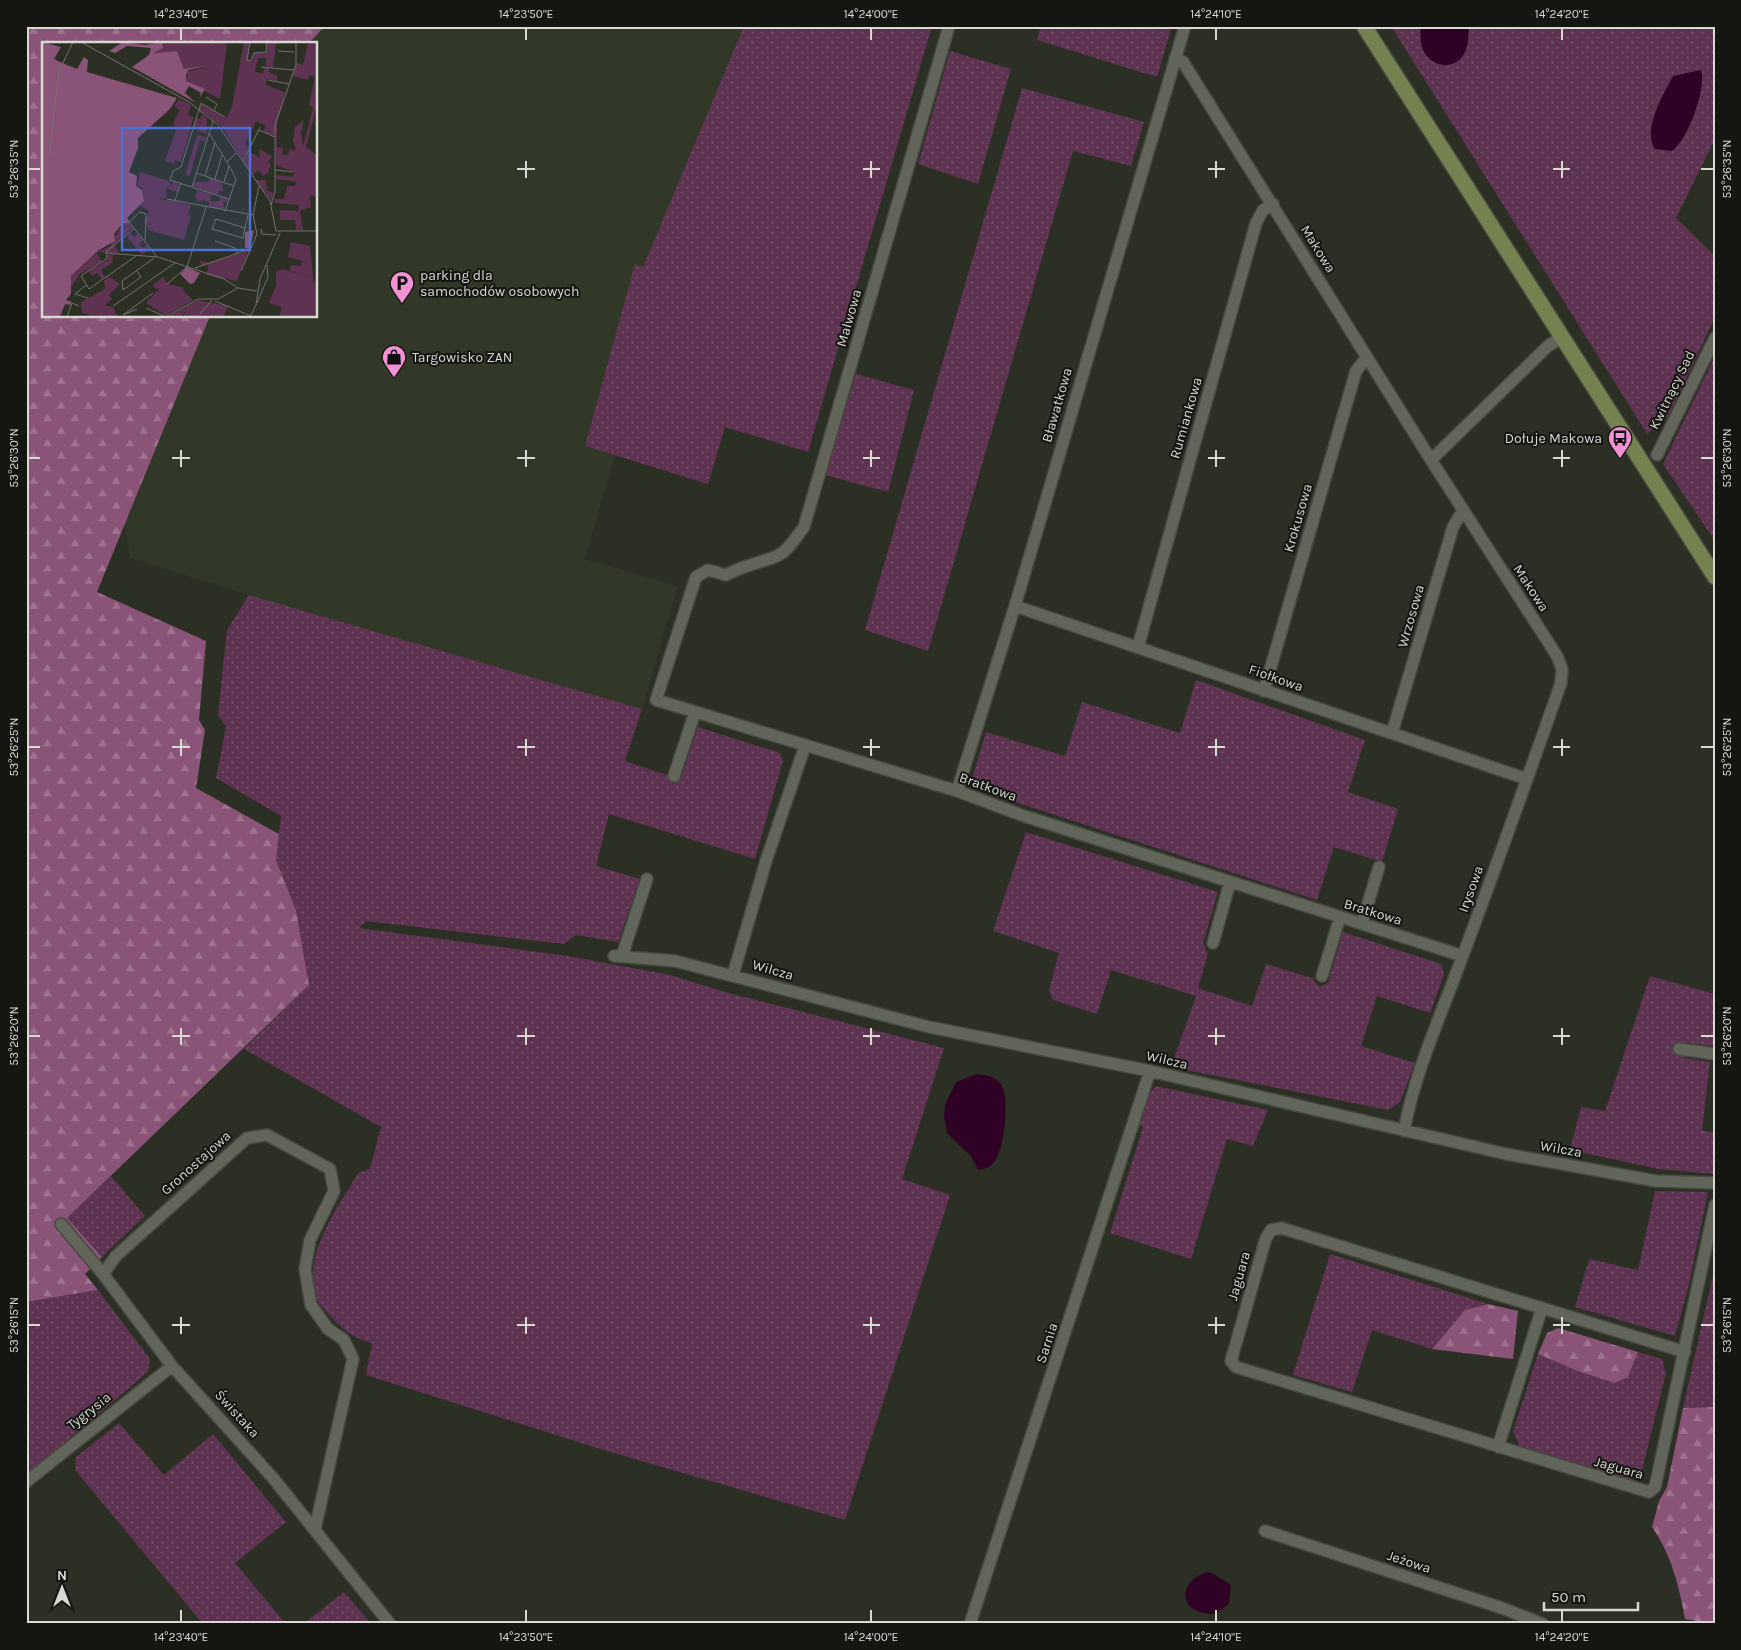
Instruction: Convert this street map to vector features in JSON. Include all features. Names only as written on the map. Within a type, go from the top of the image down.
[{"type":"main road","points":[[1364,26],[1715,578]]},
{"type":"street","name":"Malwowa","points":[[726,575],[736,569],[778,555],[788,547],[804,527],[949,26]]},
{"type":"street","name":"Bławatkowa","points":[[957,791],[1015,606],[1184,26]]},
{"type":"street","name":"Makowa","points":[[1175,58],[1183,62],[1463,510],[1558,656]]},
{"type":"street","name":"Rumiankowa","points":[[1138,647],[1256,223],[1263,210],[1273,204]]},
{"type":"street","points":[[1432,460],[1548,346],[1562,337]]},
{"type":"street","name":"Kwitnący Sad","points":[[1657,455],[1715,338]]},
{"type":"street","name":"Krokusowa","points":[[1264,690],[1356,371],[1367,357]]},
{"type":"street","name":"Wrzosowa","points":[[1392,733],[1453,527],[1463,510]]},
{"type":"street","name":"Bratkowa","points":[[726,575],[708,570],[696,576],[656,700],[957,791],[1024,816],[1463,956]]},
{"type":"street","name":"Fiołkowa","points":[[1015,606],[1527,779]]},
{"type":"street","name":"Irysowa","points":[[1404,1132],[1407,1112],[1436,1024],[1463,956],[1561,683],[1562,669],[1558,656]]},
{"type":"street","points":[[674,776],[695,712]]},
{"type":"street","points":[[733,975],[766,860],[805,746]]},
{"type":"street","points":[[1362,923],[1379,867]]},
{"type":"street","name":"Wilcza","points":[[647,879],[618,956],[675,961],[929,1027],[1150,1071],[1404,1132],[1506,1154],[1656,1181],[1715,1183]]},
{"type":"street","points":[[1212,942],[1230,882]]},
{"type":"street","points":[[1322,976],[1340,917]]},
{"type":"street","points":[[1679,1049],[1715,1054]]},
{"type":"street","name":"Sarnia","points":[[970,1624],[1098,1237],[1150,1071]]},
{"type":"street","name":"Gronostajowa","points":[[103,1274],[116,1256],[247,1138],[267,1135],[330,1169],[334,1191],[310,1240],[305,1270],[311,1305],[328,1329],[344,1340],[353,1359],[315,1529]]},
{"type":"street","name":"Jaguara","points":[[1685,1352],[1281,1228],[1271,1230],[1266,1238],[1231,1361],[1236,1367],[1649,1492],[1655,1487],[1685,1352],[1715,1205]]},
{"type":"street","name":"Świstaka","points":[[61,1224],[103,1274],[172,1366],[274,1478],[390,1624]]},
{"type":"street","points":[[1498,1447],[1542,1308]]},
{"type":"street","name":"Tygrysia","points":[[26,1482],[172,1366]]},
{"type":"street","name":"Jeżowa","points":[[1266,1531],[1502,1608],[1543,1624]]},
{"type":"shaded area","name":"Targowisko ZAN","points":[[325,26],[744,26],[643,267],[635,265],[585,446],[615,455],[585,559],[678,586],[642,709],[249,595],[130,558],[125,525],[209,318],[318,318],[318,42],[309,42]]},
{"type":"shaded area","points":[[744,26],[932,26],[808,452],[725,427],[708,484],[585,446],[635,264],[643,267]]},
{"type":"shaded area","points":[[1041,26],[1172,26],[1157,77],[1037,40]]},
{"type":"shaded area","points":[[1391,26],[1715,26],[1715,139],[1676,218],[1715,256],[1715,317],[1668,417],[1647,434]]},
{"type":"shaded area","points":[[1420,26],[1469,26],[1466,51],[1460,59],[1449,65],[1443,65],[1431,60],[1422,48]]},
{"type":"shaded area","points":[[950,51],[1011,69],[978,184],[918,164]]},
{"type":"shaded area","points":[[1701,70],[1702,78],[1699,100],[1684,136],[1672,151],[1655,149],[1652,141],[1652,123],[1659,102],[1673,76]]},
{"type":"shaded area","points":[[1022,88],[1144,122],[1131,166],[1073,151],[928,651],[865,630]]},
{"type":"shaded area","points":[[1715,356],[1715,541],[1663,464]]},
{"type":"shaded area","points":[[856,374],[914,390],[888,492],[825,475]]},
{"type":"shaded area","points":[[249,595],[642,709],[625,761],[667,775],[673,784],[681,778],[698,727],[780,753],[783,761],[755,859],[609,814],[596,866],[640,879],[618,942],[576,935],[564,944],[366,921],[359,928],[568,956],[670,975],[725,992],[944,1048],[902,1179],[950,1195],[845,1520],[597,1448],[366,1375],[372,1343],[361,1340],[346,1330],[319,1303],[314,1284],[317,1250],[331,1218],[358,1173],[370,1169],[381,1127],[244,1049],[309,985],[296,910],[276,860],[281,816],[216,778],[226,727],[218,715],[227,630]]},
{"type":"shaded area","points":[[1196,680],[1365,740],[1348,792],[1398,809],[1382,862],[1334,847],[1317,900],[975,789],[972,779],[986,732],[1065,756],[1082,702],[1180,733]]},
{"type":"shaded area","points":[[1026,832],[1218,892],[1203,943],[1208,954],[1198,988],[1252,1006],[1266,964],[1312,978],[1319,987],[1328,983],[1343,932],[1441,964],[1444,975],[1430,1013],[1377,996],[1361,1046],[1415,1063],[1400,1102],[1388,1110],[1171,1067],[1196,996],[1111,970],[1097,1014],[1053,1000],[1049,990],[1059,953],[993,931]]},
{"type":"shaded area","points":[[1650,976],[1715,994],[1715,1046],[1686,1043],[1684,1058],[1710,1062],[1702,1130],[1715,1133],[1715,1174],[1658,1169],[1570,1150],[1581,1107],[1605,1111]]},
{"type":"shaded area","points":[[977,1074],[989,1076],[999,1081],[1003,1088],[1006,1104],[1003,1136],[998,1155],[992,1165],[978,1170],[971,1156],[947,1133],[944,1117],[945,1105],[956,1082]]},
{"type":"shaded area","points":[[1156,1086],[1268,1110],[1253,1146],[1227,1139],[1191,1259],[1110,1233],[1143,1127],[1139,1125],[1149,1094]]},
{"type":"shaded area","points":[[111,1176],[145,1216],[102,1257],[67,1218]]},
{"type":"shaded area","points":[[1655,1191],[1708,1192],[1689,1284],[1675,1336],[1575,1307],[1589,1259],[1638,1270]]},
{"type":"shaded area","points":[[1330,1254],[1488,1304],[1465,1310],[1432,1349],[1372,1330],[1352,1392],[1293,1375]]},
{"type":"shaded area","points":[[1713,1275],[1715,1284],[1715,1407],[1683,1408]]},
{"type":"shaded area","points":[[98,1290],[150,1359],[148,1372],[26,1475],[26,1302]]},
{"type":"shaded area","points":[[1638,1352],[1662,1359],[1666,1373],[1641,1474],[1631,1480],[1520,1447],[1513,1431],[1538,1354],[1575,1370],[1628,1377]]},
{"type":"shaded area","points":[[119,1423],[164,1475],[213,1434],[286,1522],[235,1563],[286,1624],[203,1624],[75,1470],[76,1457]]},
{"type":"shaded area","points":[[1207,1572],[1212,1573],[1231,1585],[1229,1604],[1215,1614],[1203,1613],[1194,1609],[1188,1604],[1186,1597],[1186,1590],[1190,1583]]},
{"type":"shaded area","points":[[344,1592],[371,1624],[303,1624]]},
{"type":"green space","points":[[26,26],[325,26],[310,42],[42,42],[42,318],[209,318],[97,592],[206,641],[199,720],[205,730],[196,788],[279,834],[276,860],[296,910],[309,985],[67,1218],[102,1257],[85,1274],[98,1290],[26,1302]]},
{"type":"green space","points":[[1488,1304],[1518,1311],[1513,1359],[1432,1349],[1465,1310]]},
{"type":"green space","points":[[1558,1328],[1638,1352],[1628,1377],[1615,1383],[1575,1370],[1538,1354],[1547,1333]]},
{"type":"green space","points":[[1715,1407],[1715,1624],[1685,1619],[1670,1560],[1652,1527],[1659,1501],[1667,1487],[1683,1408]]},
{"type":"place","name":"parking dla samochodów osobowych","points":[[402,304]]},
{"type":"place","name":"Targowisko ZAN","points":[[394,378]]},
{"type":"place","name":"Dołuje Makowa","points":[[1620,459]]}]
